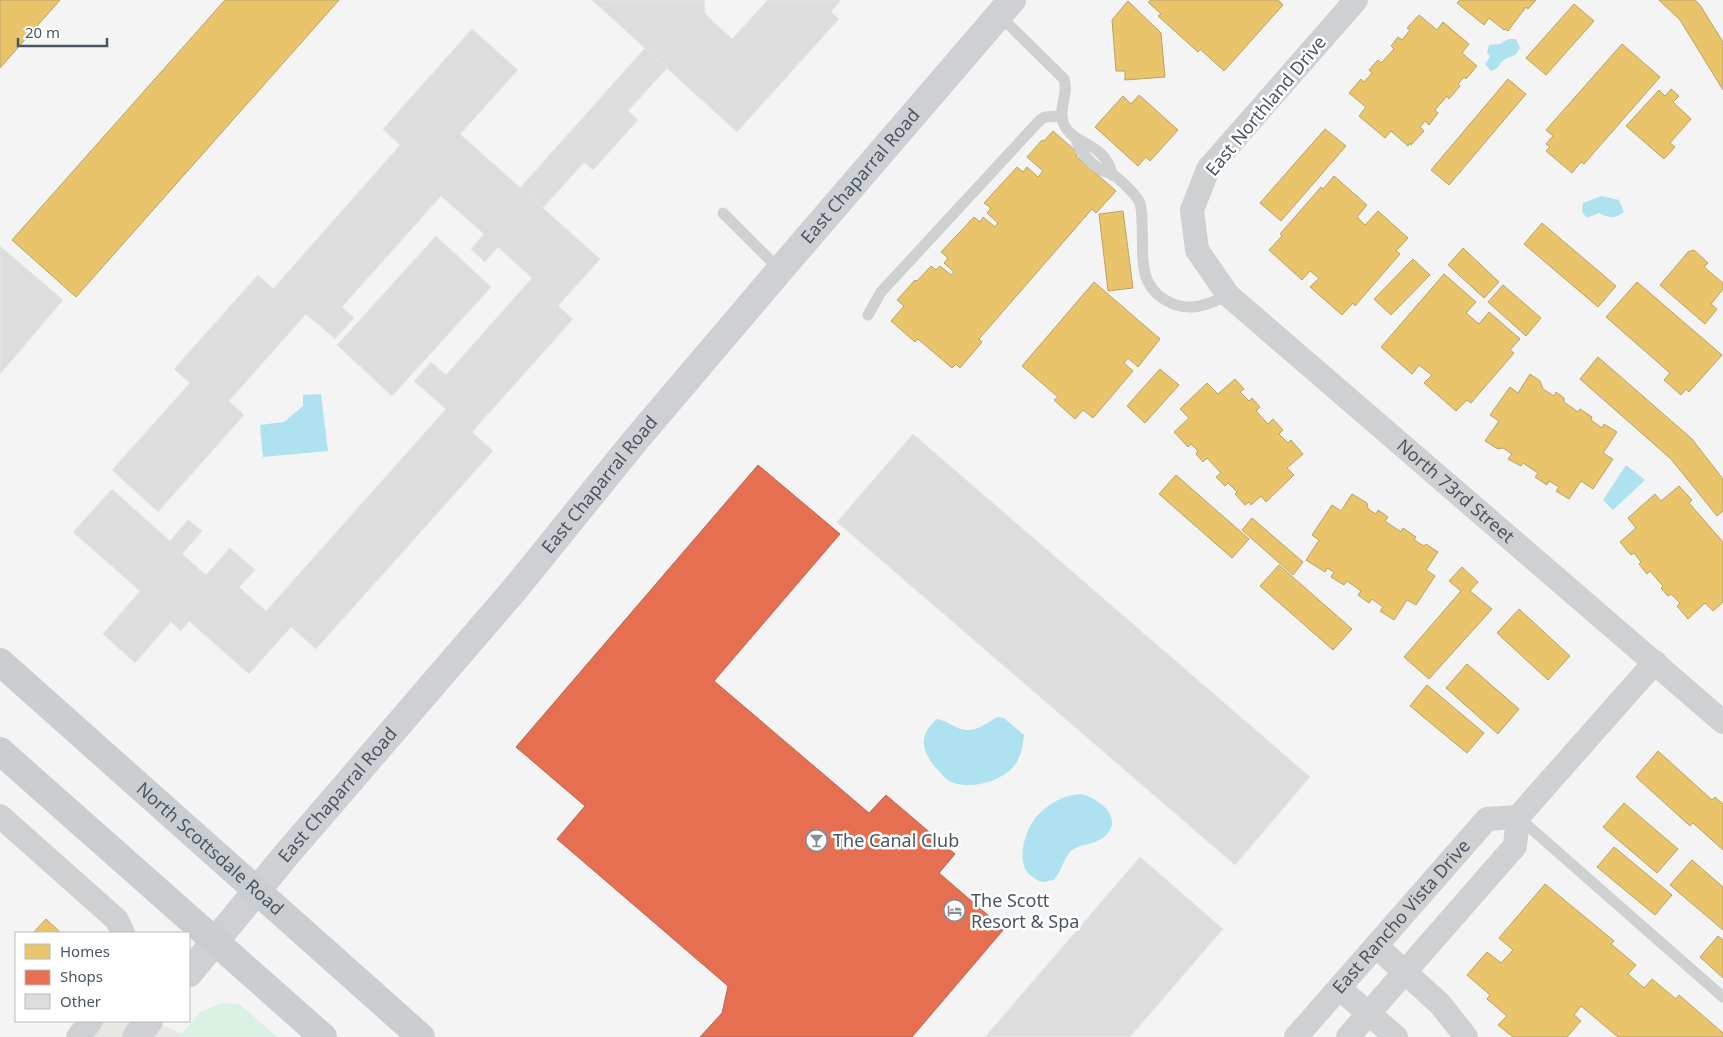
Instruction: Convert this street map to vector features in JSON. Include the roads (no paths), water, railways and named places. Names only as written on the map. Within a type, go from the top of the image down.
[{"type":"main road","name":"East Chaparral Road","points":[[190,972],[256,891],[515,589],[634,442],[1006,8]]},
{"type":"main road","name":"North Scottsdale Road","points":[[0,662],[420,1037]]},
{"type":"main road","points":[[0,751],[323,1037]]},
{"type":"main road","points":[[136,1037],[148,1022]]},
{"type":"street","name":"East Northland Drive","points":[[1197,250],[1192,210],[1208,169],[1356,0]]},
{"type":"street","name":"North 73rd Street","points":[[1197,250],[1228,295],[1723,722]]},
{"type":"street","points":[[1348,1037],[1515,846],[1518,817],[1655,662]]},
{"type":"street","points":[[0,816],[120,926]]},
{"type":"street","name":"East Rancho Vista Drive","points":[[1296,1037],[1487,819],[1518,817]]},
{"type":"street","points":[[1376,946],[1440,1004],[1466,1037]]},
{"type":"street","points":[[1339,988],[1396,1037]]},
{"type":"street","points":[[78,1037],[90,1022]]},
{"type":"lane","points":[[1006,8],[1064,79],[1066,88],[1062,122],[1076,138],[1094,147],[1110,164],[1112,175],[1139,202],[1144,243],[1143,260],[1145,275],[1150,288],[1170,303],[1189,308],[1207,305],[1228,295]]},
{"type":"lane","points":[[868,315],[881,292],[1040,120],[1045,117],[1062,116]]},
{"type":"lane","points":[[724,213],[780,270]]},
{"type":"lane","points":[[1518,817],[1723,997]]},
{"type":"water","points":[[1508,39],[1516,39],[1520,48],[1518,52],[1504,60],[1497,68],[1491,71],[1485,64],[1490,57],[1487,52],[1489,45],[1500,44]]},
{"type":"water","points":[[1601,196],[1619,200],[1624,212],[1615,217],[1599,213],[1587,218],[1582,212],[1583,203]]},
{"type":"water","points":[[321,394],[328,451],[263,457],[260,425],[284,422],[303,406],[303,395]]},
{"type":"water","points":[[1626,465],[1645,480],[1613,510],[1603,500]]},
{"type":"water","points":[[997,717],[1004,718],[1024,735],[1019,758],[1015,765],[1002,776],[976,785],[959,784],[947,780],[932,762],[925,749],[924,737],[931,725],[937,719],[961,729],[972,730]]},
{"type":"water","points":[[1081,794],[1102,804],[1107,810],[1111,816],[1110,830],[1100,840],[1072,850],[1054,880],[1039,881],[1029,874],[1023,861],[1026,835],[1034,819],[1043,810],[1058,800]]},
{"type":"place","name":"The Canal Club","points":[[817,841]]},
{"type":"place","name":"The Scott Resort & Spa","points":[[955,911]]}]
